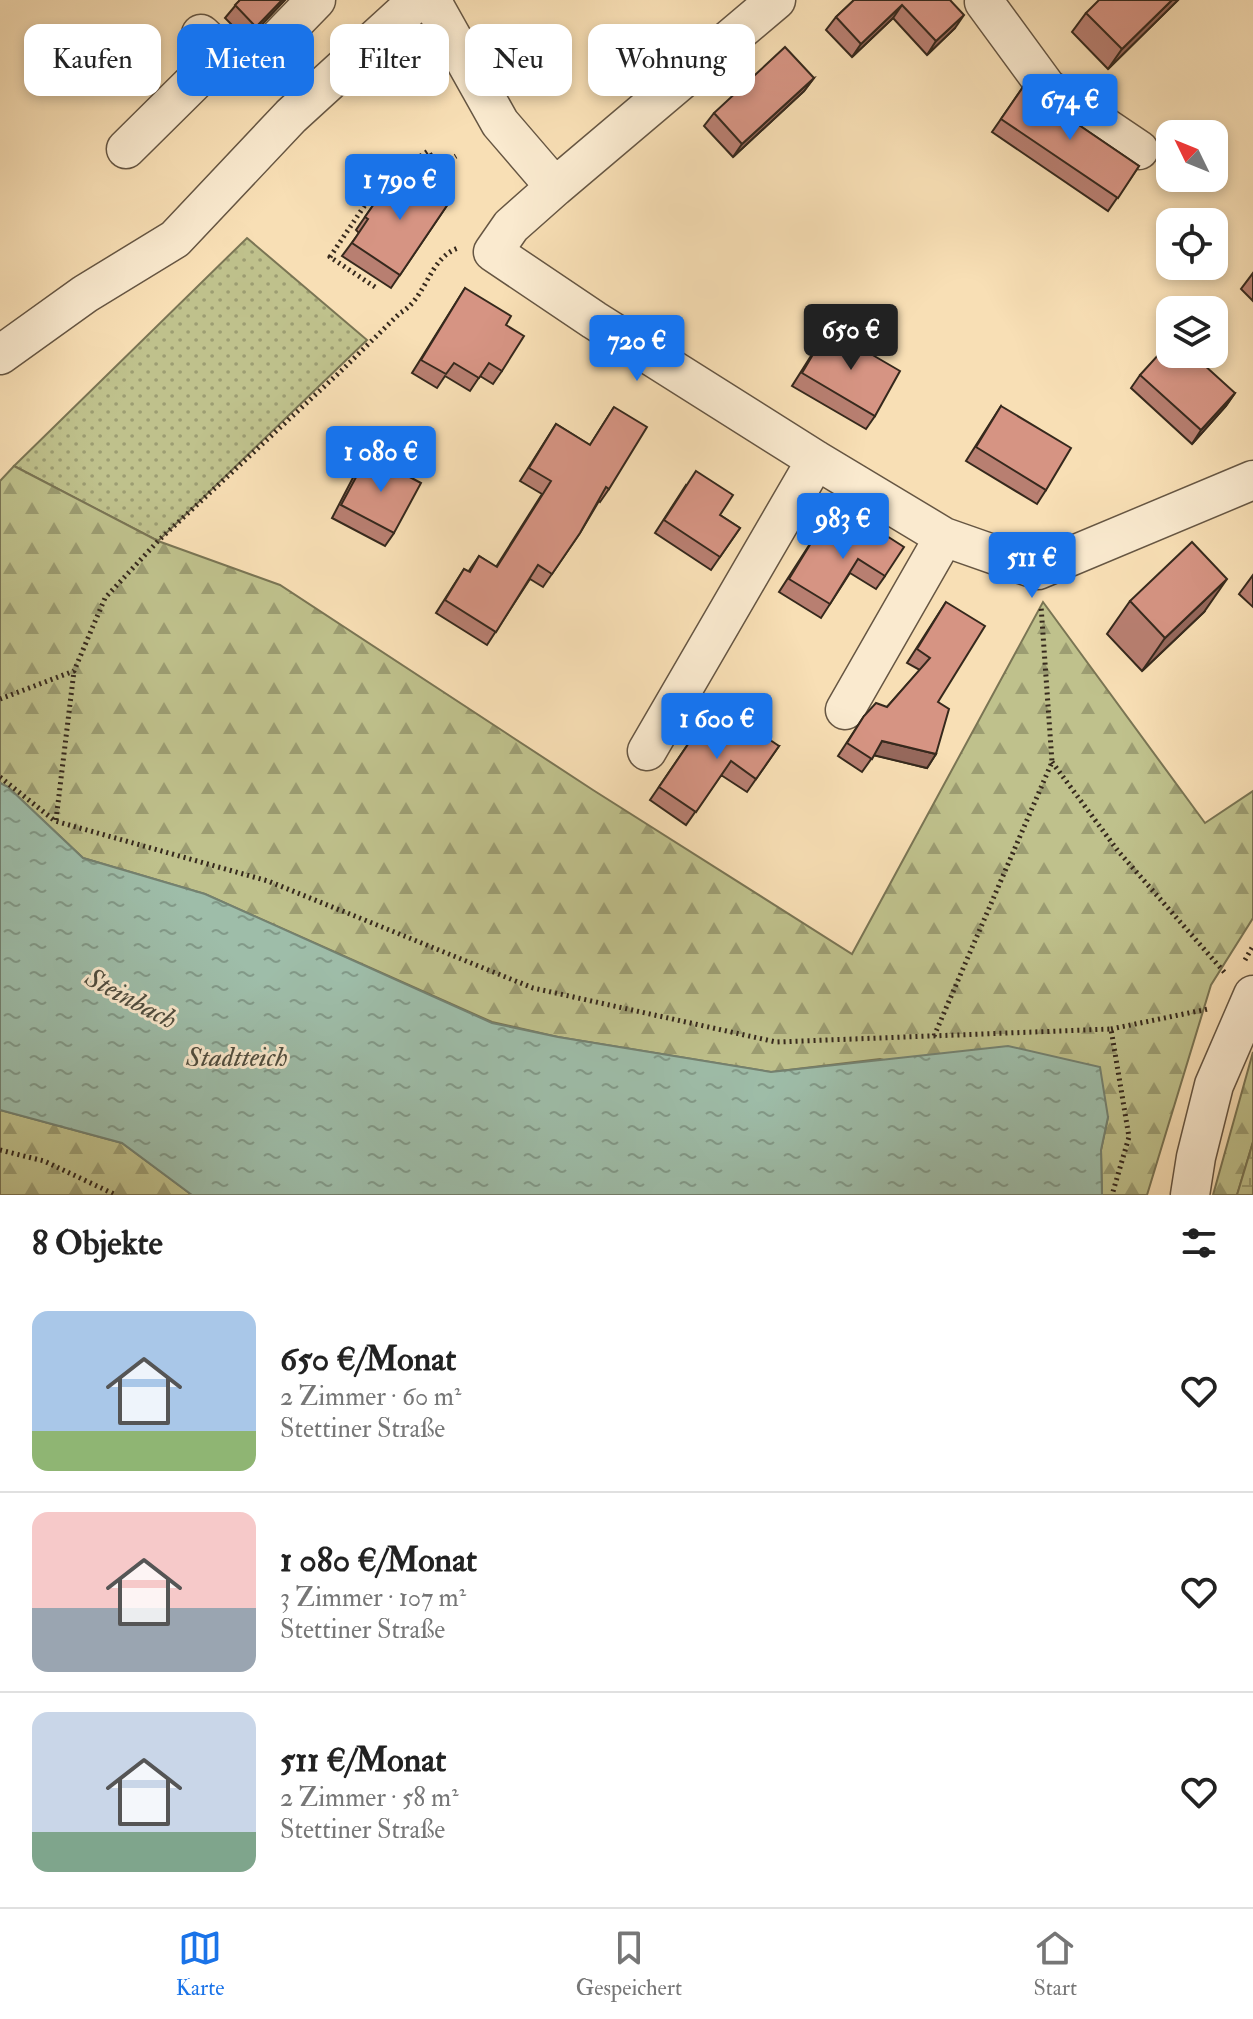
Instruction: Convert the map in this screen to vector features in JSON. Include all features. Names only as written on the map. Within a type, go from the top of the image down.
[{"type":"street","points":[[126,149],[212,44],[244,74],[316,0]]},
{"type":"street","points":[[0,355],[85,294],[175,239],[291,116],[418,0]]},
{"type":"street","points":[[431,0],[500,123],[555,187]]},
{"type":"street","points":[[776,0],[511,226],[493,252],[594,320],[944,537],[1038,570],[1253,480]]},
{"type":"street","points":[[984,1],[1047,88],[1139,150]]},
{"type":"street","points":[[647,751],[816,460]]},
{"type":"street","points":[[845,710],[944,537]]},
{"type":"street","points":[[1190,1195],[1214,1085],[1251,998]]},
{"type":"path","points":[[375,287],[330,257],[379,184],[428,151],[438,167],[456,156]]},
{"type":"path","points":[[55,821],[74,671],[105,598],[158,541],[400,313],[410,307],[444,254],[474,244],[493,252]]},
{"type":"path","points":[[934,1036],[1052,762],[1038,570]]},
{"type":"path","points":[[0,699],[74,671]]},
{"type":"path","points":[[0,777],[55,821],[268,881],[533,988],[776,1042],[1111,1029],[1251,998],[1118,851],[1052,762]]},
{"type":"path","points":[[1111,1029],[1129,1137],[1112,1195]]},
{"type":"path","points":[[0,1150],[44,1161],[116,1195]]},
{"type":"green space","points":[[247,238],[367,340],[158,541],[14,466]]},
{"type":"green space","points":[[14,466],[158,541],[280,585],[593,790],[852,954],[1043,602],[1205,823],[1253,791],[1253,918],[1211,985],[1147,1195],[1102,1195],[1101,1150],[1108,1117],[880,1059],[771,1072],[558,1037],[492,1022],[205,894],[83,858],[0,783],[0,481]]},
{"type":"green space","points":[[1253,1052],[1253,1142],[1237,1195],[1213,1195]]},
{"type":"green space","points":[[0,1110],[122,1143],[192,1195],[0,1195]]},
{"type":"green space","points":[[1253,1142],[1253,1195],[1237,1195]]},
{"type":"water","name":"Stadtteich","points":[[0,783],[83,858],[205,894],[492,1023],[771,1072],[1008,1046],[1100,1067],[1108,1117],[1101,1150],[1102,1195],[192,1195],[122,1143],[0,1110]]},
{"type":"building","points":[[240,0],[282,0],[259,24],[253,24],[235,5]]},
{"type":"building","points":[[854,0],[950,0],[964,15],[936,41],[902,5],[861,44],[836,17]]},
{"type":"building","points":[[1099,0],[1172,0],[1122,49],[1086,13]]},
{"type":"building","points":[[785,47],[814,78],[742,144],[714,113],[732,96],[755,96],[755,75]]},
{"type":"building","points":[[1023,87],[1139,166],[1118,198],[1001,119]]},
{"type":"building","points":[[401,169],[450,201],[400,275],[352,243],[368,219],[365,217]]},
{"type":"building","points":[[465,288],[511,316],[506,325],[524,336],[502,371],[489,363],[479,378],[454,363],[446,374],[421,360]]},
{"type":"building","points":[[828,329],[900,371],[875,416],[802,373]]},
{"type":"building","points":[[1156,357],[1156,368],[1207,368],[1235,393],[1201,430],[1140,375]]},
{"type":"building","points":[[1001,406],[1071,448],[1046,490],[976,447]]},
{"type":"building","points":[[614,407],[647,427],[552,574],[538,565],[496,632],[445,600],[464,569],[470,572],[479,556],[497,567],[551,481],[529,468],[556,424],[590,445]]},
{"type":"building","points":[[368,455],[421,483],[394,533],[341,505]]},
{"type":"building","points":[[696,471],[733,495],[720,515],[740,528],[720,557],[664,520]]},
{"type":"building","points":[[865,522],[904,547],[885,576],[858,559],[830,604],[789,579],[819,530],[848,549]]},
{"type":"building","points":[[1192,542],[1227,579],[1165,638],[1130,601]]},
{"type":"building","points":[[946,602],[985,626],[938,702],[949,709],[936,754],[882,741],[872,759],[847,743],[876,703],[887,707],[930,658],[917,649]]},
{"type":"building","points":[[731,714],[779,746],[756,779],[731,761],[696,812],[659,787],[695,734],[710,745]]},
{"type":"water label","name":"Steinbach","points":[[131,999]]}]
